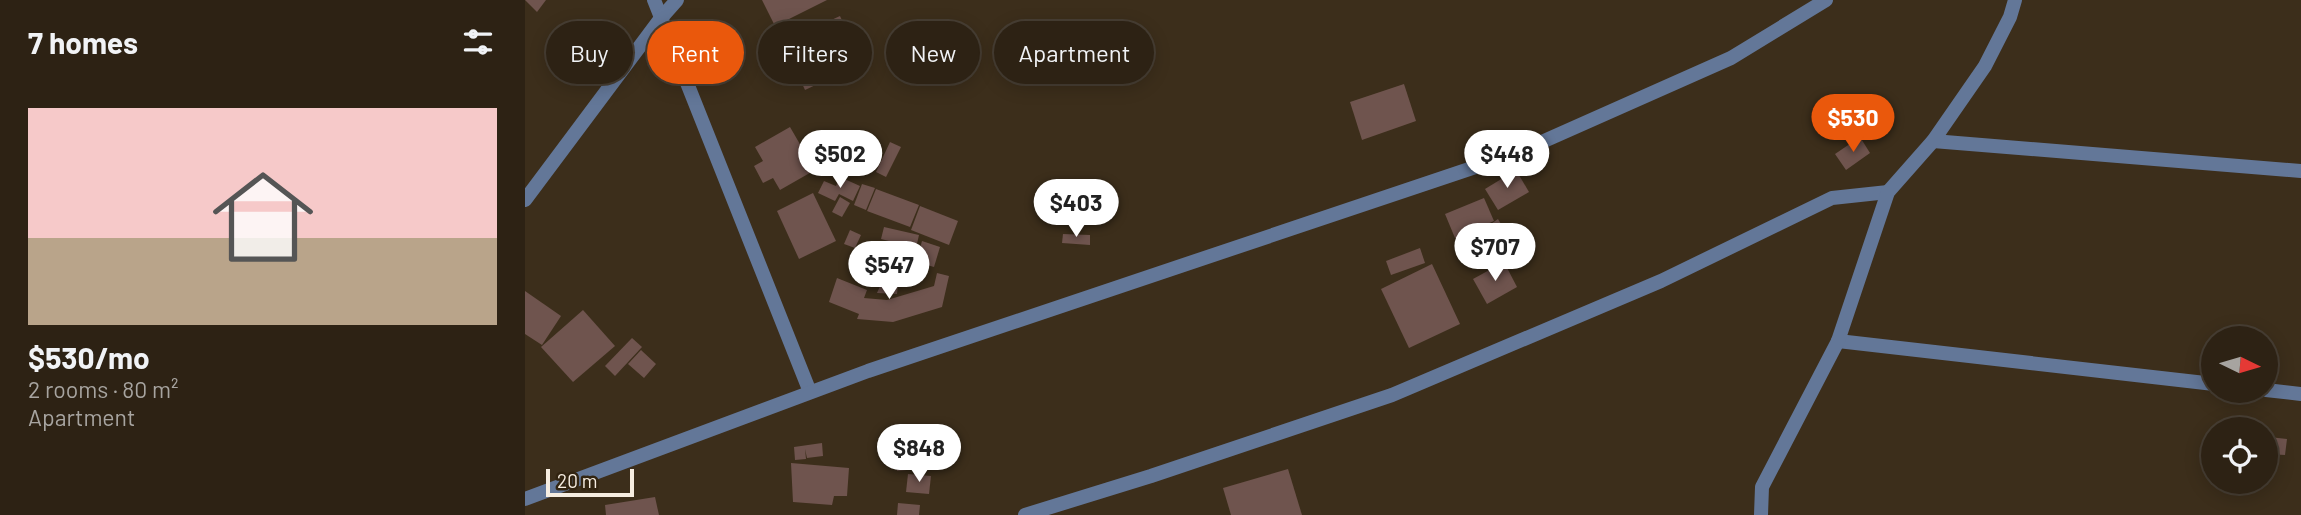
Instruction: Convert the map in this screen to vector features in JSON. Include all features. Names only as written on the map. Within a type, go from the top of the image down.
[{"type":"street","points":[[654,0],[810,392]]},
{"type":"street","points":[[525,200],[677,0]]},
{"type":"street","points":[[525,499],[810,392],[1517,153],[1731,58],[1826,0]]},
{"type":"street","points":[[1761,515],[1762,487],[1838,341],[1888,192],[1933,141],[1985,66],[2010,17],[2015,0]]},
{"type":"street","points":[[1933,141],[2301,171]]},
{"type":"street","points":[[1025,515],[1392,395],[1661,281],[1832,198],[1888,192]]},
{"type":"street","points":[[1838,341],[2201,383]]},
{"type":"street","points":[[2279,391],[2301,394]]},
{"type":"building","points":[[525,0],[546,0],[537,12]]},
{"type":"building","points":[[762,0],[827,0],[785,21],[772,21]]},
{"type":"building","points":[[840,16],[842,21],[829,21]]},
{"type":"building","points":[[802,84],[818,84],[805,90]]},
{"type":"building","points":[[1404,84],[1416,121],[1362,140],[1350,102]]},
{"type":"building","points":[[790,127],[815,170],[780,190],[773,178],[763,183],[754,166],[763,161],[755,147]]},
{"type":"building","points":[[824,134],[836,165],[823,170],[811,140]]},
{"type":"building","points":[[1860,137],[1870,153],[1846,170],[1835,154]]},
{"type":"building","points":[[890,142],[901,147],[886,177],[876,172]]},
{"type":"building","points":[[1516,170],[1529,192],[1498,210],[1485,189]]},
{"type":"building","points":[[840,177],[860,186],[853,201],[839,194],[835,201],[818,193],[824,181],[836,186]]},
{"type":"building","points":[[862,184],[875,188],[866,210],[854,205]]},
{"type":"building","points":[[876,189],[919,205],[910,227],[867,211]]},
{"type":"building","points":[[813,193],[836,241],[799,259],[777,211]]},
{"type":"building","points":[[840,197],[850,203],[842,217],[832,212]]},
{"type":"building","points":[[1484,198],[1494,221],[1455,238],[1445,214]]},
{"type":"building","points":[[920,206],[958,221],[949,245],[911,230]]},
{"type":"building","points":[[1498,219],[1508,236],[1499,242],[1488,226]]},
{"type":"building","points":[[884,227],[919,235],[914,257],[904,254],[905,245],[881,239]]},
{"type":"building","points":[[850,230],[861,235],[855,248],[844,244]]},
{"type":"building","points":[[1063,234],[1090,235],[1090,245],[1062,243]]},
{"type":"building","points":[[922,241],[940,247],[934,267],[916,262]]},
{"type":"building","points":[[1420,248],[1425,263],[1391,275],[1386,261]]},
{"type":"building","points":[[873,257],[900,267],[897,294],[877,293],[881,284],[865,277]]},
{"type":"building","points":[[1504,262],[1517,287],[1487,304],[1473,279]]},
{"type":"building","points":[[1432,264],[1460,324],[1409,348],[1381,289]]},
{"type":"building","points":[[937,273],[949,276],[942,307],[893,322],[857,319],[859,314],[829,302],[837,278],[867,290],[864,298],[887,300],[934,286]]},
{"type":"building","points":[[525,291],[561,316],[542,345],[525,334]]},
{"type":"building","points":[[583,310],[615,346],[573,382],[541,347]]},
{"type":"building","points":[[632,338],[642,347],[615,376],[605,366]]},
{"type":"building","points":[[641,350],[656,364],[644,378],[628,364]]},
{"type":"building","points":[[922,433],[926,468],[897,471],[894,436]]},
{"type":"building","points":[[2278,438],[2287,439],[2285,455],[2278,455]]},
{"type":"building","points":[[822,443],[823,456],[807,458],[805,449],[806,459],[795,460],[794,447]]},
{"type":"building","points":[[791,463],[849,468],[847,496],[834,496],[832,505],[793,502]]},
{"type":"building","points":[[1288,469],[1302,515],[1231,515],[1223,488]]},
{"type":"building","points":[[908,474],[931,476],[929,494],[906,492]]},
{"type":"building","points":[[655,497],[659,515],[606,515],[605,505]]},
{"type":"building","points":[[898,503],[920,505],[919,515],[897,515]]}]
